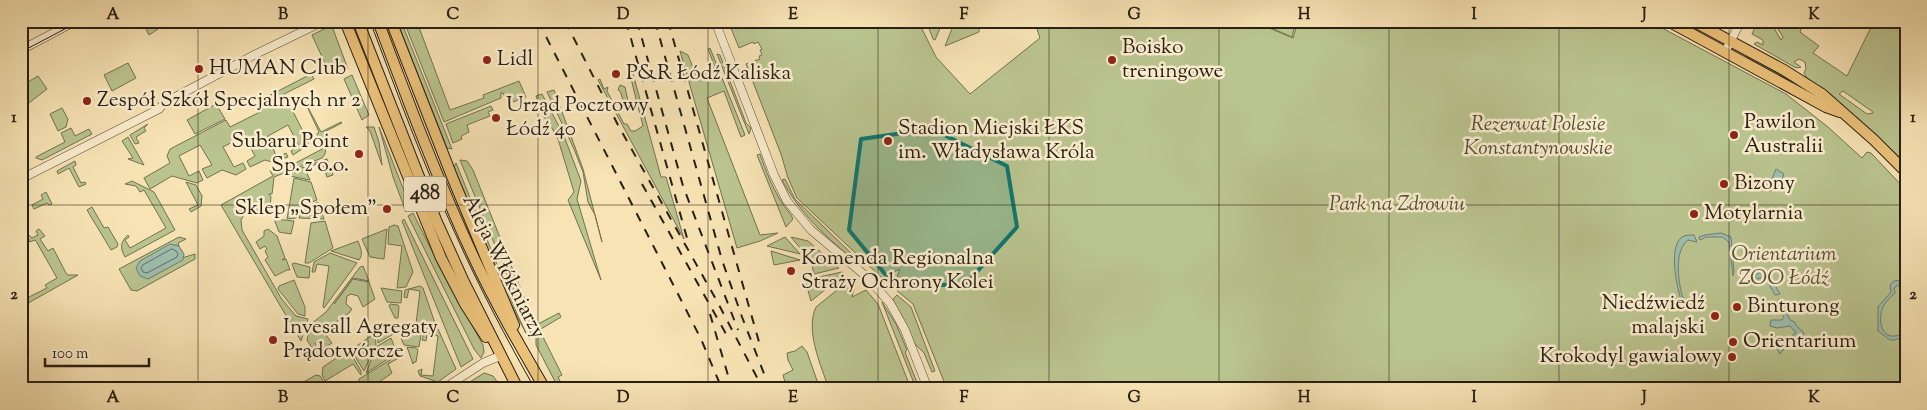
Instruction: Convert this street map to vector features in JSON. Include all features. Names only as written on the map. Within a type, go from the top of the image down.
[{"type":"main road","points":[[345,21],[441,258],[476,323],[500,356]]},
{"type":"main road","name":"Aleja Włókniarzy","points":[[358,21],[442,235],[500,356],[518,389]]},
{"type":"main road","name":"Aleja Włókniarzy","points":[[378,21],[414,114],[474,258],[502,315],[545,389]]},
{"type":"main road","points":[[391,21],[453,179],[505,300],[522,347]]},
{"type":"main road","points":[[1668,21],[1826,107],[1841,113]]},
{"type":"main road","points":[[1693,21],[1731,40],[1822,94],[1841,113],[1874,140],[1906,172]]},
{"type":"street","points":[[21,50],[76,21]]},
{"type":"street","points":[[21,179],[158,109],[164,103],[256,54],[324,21]]},
{"type":"street","points":[[715,21],[777,181],[787,201],[811,230],[867,277],[890,303],[908,337],[928,389]]},
{"type":"street","points":[[1725,52],[1741,21]]},
{"type":"street","points":[[443,389],[483,363],[500,356]]},
{"type":"highlighted area","points":[[932,129],[1007,166],[1017,227],[965,285],[894,285],[849,230],[861,139]]},
{"type":"green space","points":[[142,21],[154,21],[158,29],[149,35]]},
{"type":"green space","points":[[397,21],[401,21],[452,149],[447,148]]},
{"type":"green space","name":"Park na Zdrowiu","points":[[728,21],[918,21],[936,57],[970,94],[1040,38],[1036,26],[1041,24],[1039,21],[1252,21],[1293,38],[1298,21],[1649,21],[1786,94],[1828,127],[1862,158],[1867,152],[1871,153],[1906,190],[1906,389],[947,389],[913,304],[889,284],[897,277],[900,269],[882,278],[797,198],[746,64],[760,59],[759,56],[762,55],[760,50],[762,49],[758,42],[754,44],[753,42],[739,48]]},
{"type":"green space","points":[[926,21],[943,21],[935,40],[933,39]]},
{"type":"green space","points":[[955,21],[979,21],[979,32],[945,46]]},
{"type":"green space","points":[[1255,21],[1296,21],[1292,37]]},
{"type":"green space","points":[[1758,21],[1770,21],[1781,40],[1783,37],[1773,21],[1786,21],[1801,29],[1800,32],[1819,46],[1813,53],[1847,76],[1874,21],[1906,21],[1906,163],[1856,117],[1807,78],[1804,73],[1806,69],[1805,62],[1799,59],[1794,62],[1801,67],[1796,68],[1754,44],[1757,42],[1763,45],[1763,40],[1752,34]],"holes":[[[1843,91],[1873,112],[1867,114],[1839,94]]]},
{"type":"green space","points":[[417,22],[450,110],[484,98],[483,95],[519,81],[526,97],[513,102],[511,95],[505,97],[501,93],[501,98],[444,122],[405,24]]},
{"type":"green space","points":[[328,27],[333,29],[348,69],[337,73],[335,69],[329,72],[312,35]]},
{"type":"green space","points":[[710,48],[745,135],[741,137],[724,91],[707,98],[760,235],[778,233],[737,248],[680,51],[688,55],[696,75],[715,67],[708,49]]},
{"type":"green space","points":[[717,54],[720,55],[746,123],[751,128],[749,134]]},
{"type":"green space","points":[[1748,55],[1802,87],[1746,57]]},
{"type":"green space","points":[[128,63],[136,78],[112,91],[104,75]]},
{"type":"green space","points":[[632,70],[661,177],[666,177],[684,239],[598,80],[600,79],[604,89],[608,87],[607,91],[624,124],[627,124],[631,131],[635,131],[643,126],[629,71]]},
{"type":"green space","points":[[311,74],[314,79],[284,94],[308,141],[308,145],[293,155],[291,151],[299,146],[288,125],[268,136],[277,158],[286,153],[288,157],[272,162],[265,160],[250,167],[247,161],[255,156],[244,136],[223,147],[234,167],[243,163],[246,169],[236,175],[222,170],[207,178],[202,169],[212,165],[200,145],[179,156],[189,176],[199,171],[203,180],[197,183],[172,176],[150,189],[144,178],[170,163],[167,156],[170,149],[226,120],[230,127],[260,112],[255,103]]},
{"type":"green space","points":[[352,75],[369,115],[362,120],[344,79]]},
{"type":"green space","points":[[38,76],[47,89],[21,109],[21,86]]},
{"type":"green space","points":[[620,85],[625,87],[630,110],[628,110],[618,90]]},
{"type":"green space","points":[[554,90],[583,169],[595,215],[588,202],[583,172],[547,92]]},
{"type":"green space","points":[[542,94],[564,136],[581,181],[577,199],[601,280],[568,200],[574,192],[558,139],[544,117],[536,96]]},
{"type":"green space","points":[[304,100],[321,132],[342,123],[326,131],[329,136],[320,140],[317,134],[319,132]]},
{"type":"green space","points":[[216,104],[225,119],[195,134],[187,120]]},
{"type":"green space","points":[[491,106],[493,110],[488,112],[490,116],[467,125],[469,132],[461,136],[462,139],[453,143],[446,124]]},
{"type":"green space","points":[[62,108],[68,119],[66,127],[58,131],[50,114]]},
{"type":"green space","points":[[148,124],[144,128],[146,131],[136,137],[139,143],[135,144],[130,135]]},
{"type":"green space","points":[[366,127],[374,127],[379,142],[382,165],[370,131]]},
{"type":"green space","points":[[379,127],[410,206],[406,212],[393,177]]},
{"type":"green space","points":[[71,128],[75,136],[89,129],[92,134],[42,160],[36,158],[65,142],[61,133]]},
{"type":"green space","points":[[128,137],[144,165],[128,159],[133,158],[122,141]]},
{"type":"green space","points":[[326,147],[322,158],[274,177],[272,194],[269,194],[271,197],[270,206],[245,213],[241,220],[242,230],[281,298],[296,316],[308,319],[301,341],[221,205],[273,176],[270,171],[286,168]]},
{"type":"green space","points":[[760,154],[775,191],[793,219],[786,227],[757,155]]},
{"type":"green space","points":[[327,159],[333,175],[327,177],[322,162],[308,167],[308,165]]},
{"type":"green space","points":[[460,160],[467,161],[473,170],[529,310],[531,333]]},
{"type":"green space","points":[[75,161],[76,165],[73,167],[81,183],[85,182],[86,184],[79,187],[69,168],[58,174],[57,171]]},
{"type":"green space","points":[[456,163],[529,339],[508,298],[489,254],[454,167]]},
{"type":"green space","points":[[304,167],[310,180],[285,175],[285,174]]},
{"type":"green space","points":[[294,178],[311,182],[317,200],[301,206],[296,218],[287,219]]},
{"type":"green space","points":[[785,179],[795,199],[853,255],[850,257],[812,222],[789,192],[782,180]]},
{"type":"green space","points":[[132,181],[154,192],[175,230],[125,257],[122,245],[123,240],[128,235],[129,237],[125,240],[130,248],[166,228],[144,190],[140,192],[136,186],[125,184]]},
{"type":"green space","points":[[186,182],[196,185],[202,196],[201,206],[191,212],[189,209],[198,205]]},
{"type":"green space","points":[[46,192],[52,204],[49,205],[47,203],[34,209],[32,205],[43,199],[41,195]]},
{"type":"green space","points":[[318,202],[324,219],[299,218],[303,208]]},
{"type":"green space","points":[[92,207],[104,228],[108,227],[118,244],[117,247],[111,250],[87,210]]},
{"type":"green space","points":[[413,213],[443,273],[483,345],[484,352],[481,358],[474,349],[408,216]]},
{"type":"green space","points":[[274,219],[294,221],[291,234],[279,232]]},
{"type":"green space","points":[[404,219],[473,359],[461,367],[402,221]]},
{"type":"green space","points":[[325,221],[333,248],[309,263],[305,263],[311,223]]},
{"type":"green space","points":[[398,226],[413,272],[406,287],[397,288],[402,246],[388,244],[389,227]]},
{"type":"green space","points":[[39,229],[45,236],[40,239],[48,251],[53,248],[66,273],[68,275],[78,275],[23,306],[24,309],[21,310],[21,301],[47,288],[45,285],[57,278],[36,241],[30,242],[27,236],[28,234],[32,238],[38,235],[36,231]]},
{"type":"green space","points":[[268,229],[277,236],[285,258],[282,260],[286,259],[290,270],[275,276],[265,260],[268,257],[265,251],[267,249],[265,246],[260,249],[256,242],[264,236],[264,231]]},
{"type":"green space","points":[[387,229],[384,259],[370,257],[362,239]]},
{"type":"green space","points":[[179,237],[186,239],[178,243],[179,246],[176,245],[148,279],[185,257],[195,254],[195,259],[137,291],[131,290],[119,269]]},
{"type":"green space","points":[[785,237],[800,254],[767,246]]},
{"type":"green space","points":[[791,237],[808,241],[839,268],[814,274],[811,261]]},
{"type":"green space","points":[[358,241],[361,248],[359,260],[331,251]]},
{"type":"green space","points":[[771,251],[800,260],[774,265]]},
{"type":"green space","points":[[330,253],[357,263],[324,308],[329,266],[317,264],[315,272],[312,272],[314,262]]},
{"type":"green space","points":[[292,264],[310,267],[309,278],[297,277]]},
{"type":"green space","points":[[363,266],[369,281],[353,278],[334,304],[353,279],[369,282],[375,299],[363,307],[358,296],[351,294],[347,296],[346,304],[352,309],[323,331],[332,343],[324,348],[319,340],[315,343],[321,356],[327,354],[319,359],[307,340],[311,324],[326,312],[360,267]]},
{"type":"green space","points":[[842,272],[845,274],[811,301],[805,280]]},
{"type":"green space","points":[[852,278],[856,281],[852,297],[866,290],[878,304],[911,389],[829,389],[815,348],[812,326],[813,316],[816,307]]},
{"type":"green space","points":[[294,280],[305,307],[305,316],[298,314],[278,289],[279,286]]},
{"type":"green space","points":[[420,286],[423,288],[436,326],[417,333],[415,332],[420,291],[409,289],[407,298],[404,297],[405,290]]},
{"type":"green space","points":[[381,288],[402,291],[401,303],[387,302]]},
{"type":"green space","points":[[897,295],[911,307],[935,371],[932,372],[924,353],[915,344],[894,302],[893,299]]},
{"type":"green space","points":[[882,302],[896,324],[907,350],[905,352],[918,385],[915,386]]},
{"type":"green space","points":[[390,304],[398,305],[398,318],[395,318],[389,306]]},
{"type":"green space","points":[[559,313],[561,317],[541,329],[541,333],[562,375],[558,377],[562,385],[566,383],[566,389],[559,389],[536,345],[536,325]]},
{"type":"green space","points":[[382,329],[394,331],[395,333],[378,343],[377,332]]},
{"type":"green space","points":[[438,329],[456,369],[438,382],[420,376],[418,371],[422,369],[421,375],[433,376],[438,336],[427,333],[426,341],[422,340],[424,333]]},
{"type":"green space","points":[[375,333],[376,345],[364,371],[351,350]]},
{"type":"green space","points":[[399,333],[421,335],[419,347],[404,345]]},
{"type":"green space","points":[[391,338],[396,351],[402,350],[366,373],[376,347]]},
{"type":"green space","points":[[802,346],[807,352],[820,389],[800,389],[796,381],[786,386],[783,375],[793,370],[787,353],[795,351]]},
{"type":"green space","points":[[407,347],[418,350],[416,362],[413,364]]},
{"type":"green space","points":[[350,352],[361,371],[361,375],[353,364],[325,381],[322,375],[323,367],[341,355]]},
{"type":"green space","points":[[403,352],[404,355],[388,364],[392,373],[369,389],[359,389],[359,379]]},
{"type":"green space","points":[[484,373],[493,376],[501,387],[459,389]]},
{"type":"green space","points":[[316,375],[320,376],[328,389],[303,389],[298,385]]},
{"type":"water","points":[[1776,169],[1784,174],[1779,188],[1769,191],[1768,188]]},
{"type":"water","points":[[1721,233],[1731,237],[1733,276],[1729,242],[1722,237],[1706,237],[1700,240],[1699,237]]},
{"type":"water","points":[[1694,235],[1697,242],[1688,240],[1679,258],[1678,273],[1682,296],[1688,306],[1684,309],[1675,272],[1675,251],[1682,237]]},
{"type":"water","points":[[170,244],[179,246],[184,254],[183,260],[148,279],[140,276],[136,268],[140,261]]},
{"type":"water","points":[[1765,271],[1780,294],[1775,295],[1765,277],[1758,279],[1754,276]]},
{"type":"water","points":[[1906,275],[1906,280],[1894,288],[1895,293],[1882,309],[1881,325],[1886,333],[1890,336],[1895,336],[1906,332],[1906,336],[1891,340],[1878,331],[1878,307],[1891,292],[1890,285],[1894,281],[1903,280]]},
{"type":"water","points":[[1778,303],[1790,320],[1795,322],[1804,333],[1803,336],[1790,341],[1780,354],[1777,349],[1785,340],[1796,333],[1790,326],[1777,328],[1770,326],[1771,320],[1782,320],[1784,317],[1776,304]]},
{"type":"tram line","points":[[21,52],[80,21]]},
{"type":"tram line","points":[[370,21],[443,207],[483,293],[535,389]]},
{"type":"railway","points":[[538,21],[701,339],[722,389]]},
{"type":"railway","points":[[565,21],[618,125],[718,303],[763,389]]},
{"type":"railway","points":[[626,21],[687,238]]},
{"type":"railway","points":[[637,21],[683,186],[738,330]]},
{"type":"railway","points":[[655,21],[722,260],[770,389]]},
{"type":"railway","points":[[668,21],[761,349]]},
{"type":"railway","points":[[642,184],[730,341]]},
{"type":"railway","points":[[710,314],[732,389]]},
{"type":"place","name":"Lidl","points":[[487,60]]},
{"type":"place","name":"Boisko treningowe","points":[[1112,60]]},
{"type":"place","name":"HUMAN Club","points":[[199,69]]},
{"type":"place","name":"P&R Łódź Kaliska","points":[[616,74]]},
{"type":"place","name":"Zespół Szkół Specjalnych nr 2","points":[[87,101]]},
{"type":"place","name":"Urząd Pocztowy Łódź 40","points":[[496,118]]},
{"type":"place","name":"Pawilon Australii","points":[[1734,135]]},
{"type":"place","name":"Stadion Miejski ŁKS im. Władysława Króla","points":[[888,141]]},
{"type":"place","name":"Subaru Point Sp. z o.o.","points":[[359,154]]},
{"type":"place","name":"Bizony","points":[[1724,184]]},
{"type":"place","name":"Sklep „Społem”","points":[[387,209]]},
{"type":"place","name":"Motylarnia","points":[[1694,214]]},
{"type":"place","name":"Komenda Regionalna Straży Ochrony Kolei","points":[[791,271]]},
{"type":"place","name":"Binturong","points":[[1737,307]]},
{"type":"place","name":"Niedźwiedź malajski","points":[[1715,316]]},
{"type":"place","name":"Invesall Agregaty Prądotwórcze","points":[[273,340]]},
{"type":"place","name":"Orientarium","points":[[1733,342]]},
{"type":"place","name":"Krokodyl gawialowy","points":[[1732,357]]},
{"type":"park label","name":"Rezerwat Polesie Konstantynowskie","points":[[1538,137]]},
{"type":"park label","name":"Orientarium ZOO Łódź","points":[[1784,267]]}]
